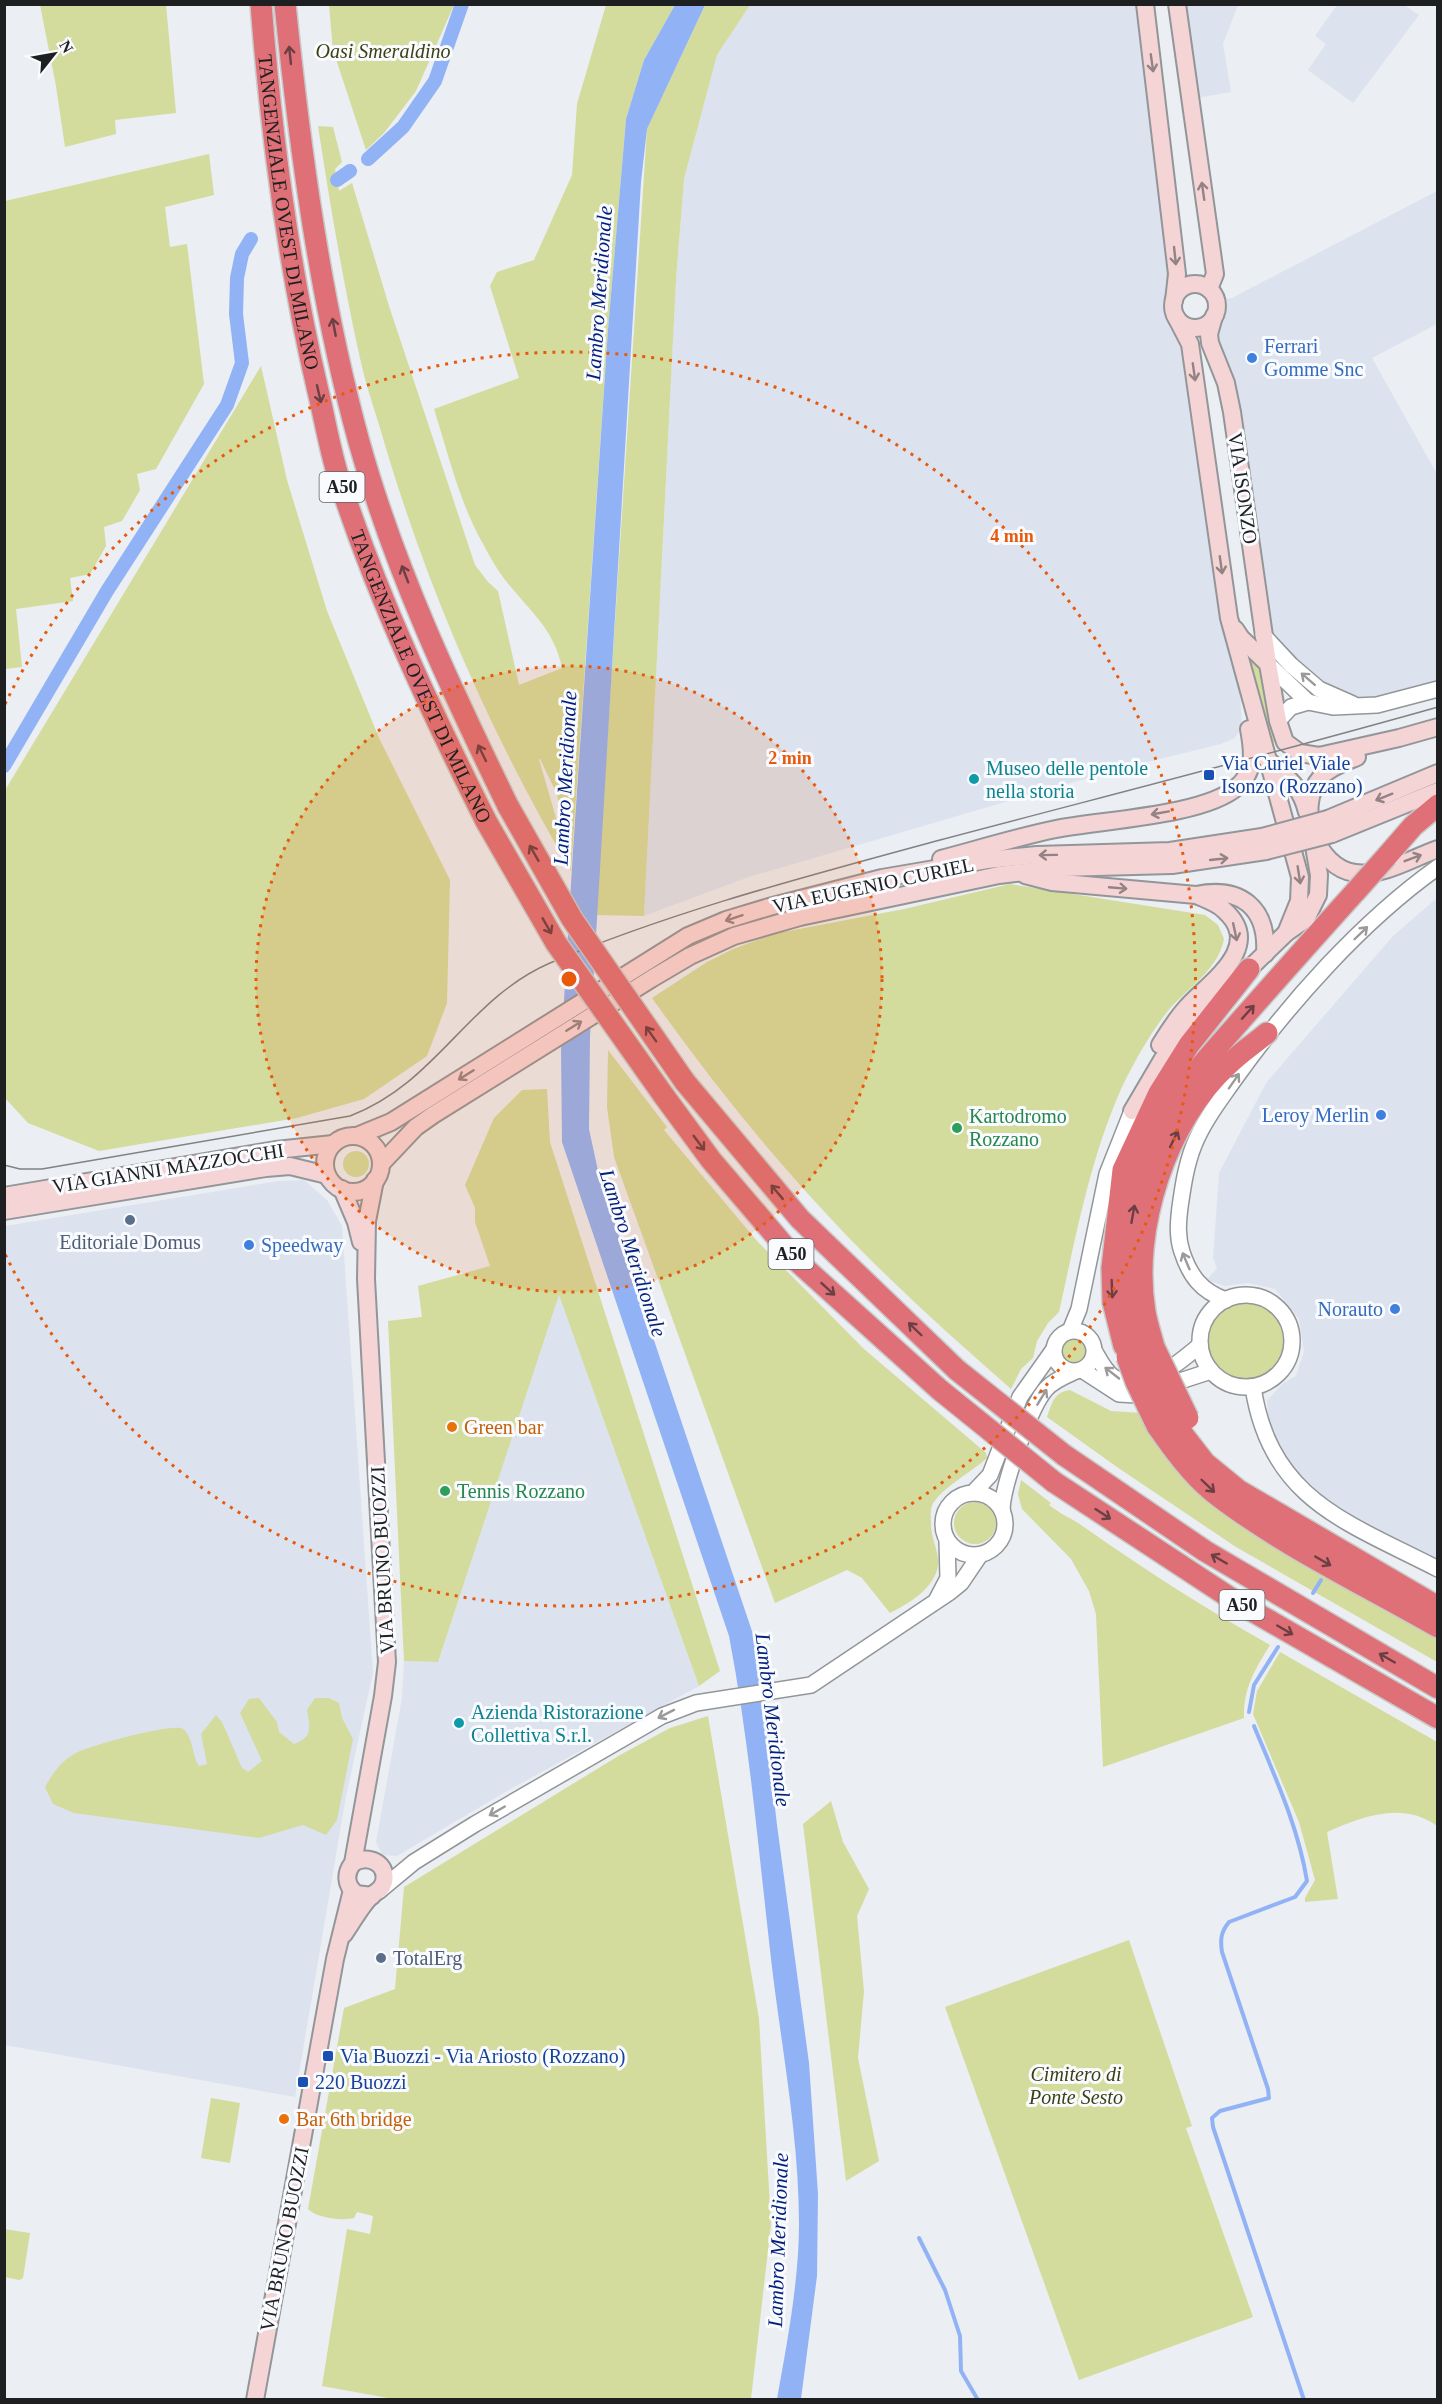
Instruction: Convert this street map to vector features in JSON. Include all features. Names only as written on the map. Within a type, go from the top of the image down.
[{"type":"highway","name":"TANGENZIALE OVEST DI MILANO","points":[[261,4],[273,130],[301,318],[339,478],[382,593],[424,690],[486,821],[556,943],[711,1160],[798,1262],[940,1390],[1054,1482],[1235,1602],[1436,1717]]},
{"type":"highway","name":"TANGENZIALE OVEST DI MILANO","points":[[285,4],[307,191],[359,442],[387,527],[432,644],[508,806],[572,919],[685,1082],[800,1219],[957,1370],[1064,1455],[1205,1551],[1437,1688]]},
{"type":"highway","points":[[1140,1353],[1133,1327],[1127,1281],[1129,1236],[1139,1176],[1149,1146],[1164,1116],[1199,1067],[1413,826],[1437,805]]},
{"type":"highway","points":[[1249,969],[1189,1045],[1160,1093],[1123,1170],[1112,1268],[1113,1302],[1173,1422],[1174,1450],[1212,1491],[1272,1532],[1437,1628]]},
{"type":"highway","points":[[1267,1033],[1227,1065],[1198,1099],[1176,1135],[1161,1169],[1149,1214],[1144,1262],[1144,1311],[1136,1382],[1173,1422],[1276,1512],[1437,1607]]},
{"type":"main road","points":[[1145,4],[1176,274],[1174,301],[1176,318],[1186,326],[1199,327],[1214,316],[1216,301],[1209,290],[1196,284],[1188,285],[1177,294],[1174,301]]},
{"type":"main road","points":[[1177,4],[1215,274],[1209,290]]},
{"type":"main road","name":"VIA ISONZO","points":[[1214,316],[1209,334],[1226,383],[1232,412],[1263,635],[1278,721],[1285,742],[1300,753],[1319,756],[1399,738]]},
{"type":"main road","name":"VIA ISONZO","points":[[1176,318],[1190,344],[1228,618],[1300,877],[1299,901],[1286,933]]},
{"type":"main road","name":"VIA ISONZO","points":[[1228,618],[1241,639],[1268,664]]},
{"type":"main road","points":[[882,879],[925,863],[1046,832],[1165,813],[1228,794],[1247,776],[1253,763],[1238,651]]},
{"type":"main road","points":[[1308,813],[1313,789],[1321,776],[1339,764],[1399,738],[1437,727]]},
{"type":"main road","points":[[1132,1111],[1162,1060],[1194,1015],[1249,969],[1286,933],[1306,919],[1318,895],[1319,875],[1308,813],[1302,794],[1293,782],[1267,759]]},
{"type":"main road","name":"VIA EUGENIO CURIEL","points":[[1330,827],[1437,773]]},
{"type":"main road","name":"VIA EUGENIO CURIEL","points":[[357,1136],[391,1122],[690,956],[734,936],[767,926],[976,879],[1059,867],[1172,865],[1330,827],[1437,791]]},
{"type":"main road","points":[[1312,835],[1333,862],[1354,873],[1375,873],[1437,849]]},
{"type":"main road","name":"VIA EUGENIO CURIEL","points":[[381,1164],[416,1127],[520,1050],[641,965],[688,936],[726,920],[882,879],[987,860],[1037,855],[1170,851],[1264,844]]},
{"type":"main road","points":[[1018,873],[1052,882],[1196,895],[1214,891],[1234,894],[1261,918],[1265,933],[1265,954]]},
{"type":"main road","points":[[1132,1111],[1154,1056],[1175,1020],[1228,968],[1235,953],[1236,930],[1227,913],[1196,895]]},
{"type":"main road","points":[[348,1136],[357,1136],[373,1145],[381,1164],[375,1180],[366,1188],[355,1192],[342,1190],[327,1175],[325,1158],[333,1144],[348,1136]]},
{"type":"main road","name":"VIA GIANNI MAZZOCCHI","points":[[4,1196],[276,1149],[333,1144]]},
{"type":"main road","name":"VIA GIANNI MAZZOCCHI","points":[[4,1211],[266,1168],[290,1166],[327,1175]]},
{"type":"main road","name":"VIA BRUNO BUOZZI","points":[[342,1937],[385,1879],[368,1863],[357,1839],[387,1662],[366,1279],[367,1221],[375,1180]]},
{"type":"main road","points":[[4,1183],[26,1191]]},
{"type":"main road","name":"VIA BRUNO BUOZZI","points":[[342,1190],[356,1222],[366,1279]]},
{"type":"main road","name":"VIA BRUNO BUOZZI","points":[[255,2400],[335,1959],[352,1890],[346,1876],[368,1863]]},
{"type":"main road","points":[[352,1890],[361,1896],[375,1893]]},
{"type":"street","points":[[1263,635],[1318,689],[1359,707]]},
{"type":"street","points":[[1268,664],[1308,702]]},
{"type":"street","points":[[1278,721],[1291,707],[1308,702],[1333,707],[1359,707],[1377,705],[1437,688]]},
{"type":"street","points":[[1226,1300],[1208,1293],[1194,1279],[1178,1242],[1183,1181],[1194,1145],[1214,1109],[1267,1033],[1360,934],[1407,888],[1437,867]]},
{"type":"street","points":[[973,1493],[990,1475],[1020,1397],[1060,1337],[1070,1331],[1079,1309],[1107,1174],[1132,1111]]},
{"type":"street","points":[[1240,1295],[1255,1296],[1269,1301],[1281,1311],[1289,1324],[1292,1338],[1291,1353],[1286,1365],[1277,1376],[1253,1387],[1238,1387],[1223,1381],[1211,1371],[1203,1359],[1200,1345],[1206,1318],[1226,1300],[1240,1295]]},
{"type":"street","points":[[1070,1331],[1088,1336],[1095,1352],[1114,1377],[1126,1381],[1157,1376],[1176,1365],[1200,1345]]},
{"type":"street","points":[[1054,1349],[1056,1362],[1067,1371],[1078,1371],[1119,1394],[1137,1395],[1211,1371]]},
{"type":"street","points":[[375,1893],[414,1862],[485,1818],[662,1716],[696,1703],[811,1685],[961,1583],[980,1555],[995,1548],[1000,1542],[1005,1526],[1002,1510],[1003,1490],[1039,1401],[1048,1386],[1091,1363],[1095,1352]]},
{"type":"street","points":[[1253,1387],[1258,1419],[1265,1438],[1276,1459],[1308,1495],[1339,1518],[1437,1569]]},
{"type":"street","points":[[935,1602],[948,1578],[947,1541],[943,1520],[946,1509],[962,1495],[973,1493],[985,1495],[995,1501],[1002,1510]]},
{"type":"street","points":[[947,1541],[962,1553],[980,1555]]},
{"type":"street","points":[[368,1863],[414,1862]]},
{"type":"shaded area","points":[[1338,4],[1404,5],[1419,15],[1353,103],[1308,70],[1326,44],[1315,36]]},
{"type":"shaded area","points":[[750,5],[1135,5],[1175,263],[1173,310],[1184,335],[1238,651],[1242,726],[1235,738],[1221,744],[1115,770],[749,877],[644,916],[676,280],[684,179],[717,55]]},
{"type":"shaded area","points":[[1177,5],[1238,5],[1223,44],[1231,92],[1191,99]]},
{"type":"shaded area","points":[[1437,191],[1437,324],[1372,358],[1437,474],[1437,689],[1377,705],[1319,689],[1263,635],[1210,327],[1216,311],[1216,301],[1232,298]]},
{"type":"shaded area","points":[[1437,898],[1437,1562],[1356,1519],[1321,1495],[1292,1466],[1269,1425],[1267,1401],[1282,1384],[1296,1376],[1304,1351],[1299,1319],[1275,1289],[1248,1283],[1225,1286],[1207,1280],[1217,1268],[1213,1258],[1219,1173],[1266,1083],[1393,936]]},
{"type":"shaded area","points":[[304,1180],[327,1200],[342,1226],[373,1673],[346,1796],[295,2097],[5,2045],[5,1226],[278,1181]]},
{"type":"shaded area","points":[[559,1294],[699,1686],[507,1791],[397,1856],[382,1855],[376,1842],[402,1698],[404,1661],[438,1662]]},
{"type":"green space","points":[[40,5],[166,5],[176,113],[115,120],[116,134],[65,147]]},
{"type":"green space","name":"Oasi Smeraldino","points":[[329,5],[454,5],[416,91],[384,133],[366,150],[333,50]]},
{"type":"green space","points":[[606,5],[675,5],[644,60],[626,119],[608,330],[571,871],[489,717],[443,611],[403,501],[368,391],[360,358],[337,243],[318,126],[333,127],[342,162],[335,169],[339,191],[352,183],[389,306],[475,565],[498,591],[519,685],[562,668],[559,655],[547,631],[499,572],[487,552],[467,510],[434,409],[519,378],[490,286],[497,272],[534,260],[572,175],[577,104]],"holes":[[[539,759],[557,794],[569,863]]]},
{"type":"green space","points":[[705,5],[750,5],[717,55],[684,179],[676,280],[644,916],[596,915],[647,129]]},
{"type":"green space","points":[[209,154],[214,195],[165,207],[170,247],[187,244],[204,384],[156,469],[137,474],[140,490],[122,521],[104,527],[106,546],[90,574],[70,578],[73,601],[16,609],[22,667],[5,669],[5,201]]},
{"type":"green space","points":[[261,366],[287,480],[327,611],[379,738],[450,880],[447,1003],[427,1056],[364,1099],[297,1118],[99,1151],[28,1123],[5,1098],[4,792]]},
{"type":"green space","points":[[1243,650],[1263,668],[1276,742],[1271,743]]},
{"type":"green space","name":"Kartodromo Rozzano","points":[[1010,884],[1205,915],[1218,925],[1224,939],[1215,961],[1158,1024],[1122,1087],[1092,1169],[1059,1312],[1048,1323],[1037,1341],[1033,1358],[1021,1369],[1011,1389],[937,1323],[842,1231],[775,1157],[652,998],[707,962],[733,949],[773,934],[904,909]]},
{"type":"green space","points":[[608,1050],[667,1127],[664,1130],[757,1241],[864,1349],[986,1453],[987,1458],[935,1500],[931,1513],[931,1530],[937,1551],[936,1574],[919,1595],[890,1613],[862,1578],[847,1570],[775,1603],[614,1157],[607,1107]]},
{"type":"green space","points":[[547,1089],[550,1142],[720,1671],[699,1686],[559,1295],[438,1662],[404,1661],[388,1321],[422,1317],[418,1286],[490,1266],[475,1222],[475,1208],[465,1185],[494,1118],[522,1090]]},
{"type":"green space","points":[[356,1151],[365,1155],[369,1164],[365,1173],[356,1177],[347,1173],[343,1164],[347,1155]]},
{"type":"green space","points":[[1246,1303],[1260,1306],[1273,1314],[1281,1327],[1284,1341],[1281,1355],[1273,1368],[1260,1376],[1246,1379],[1232,1376],[1219,1368],[1211,1355],[1208,1341],[1211,1327],[1219,1314],[1232,1306]]},
{"type":"green space","points":[[1075,1338],[1084,1342],[1088,1351],[1084,1360],[1075,1364],[1066,1360],[1062,1351],[1066,1342]]},
{"type":"green space","points":[[1070,1390],[1111,1411],[1141,1413],[1437,1636],[1437,1662],[1236,1547],[1047,1417],[1057,1396]]},
{"type":"green space","points":[[1021,1480],[1051,1503],[1049,1505],[1130,1559],[1270,1645],[1248,1688],[1244,1718],[1103,1767],[1096,1614],[1089,1591],[1071,1559],[1022,1509],[1018,1494]]},
{"type":"green space","points":[[975,1502],[990,1508],[996,1523],[990,1538],[975,1544],[960,1538],[954,1523],[960,1508]]},
{"type":"green space","points":[[1280,1652],[1437,1742],[1437,1826],[1424,1818],[1397,1813],[1368,1816],[1327,1832],[1338,1899],[1305,1902],[1315,1880],[1299,1822],[1253,1714],[1257,1691]]},
{"type":"green space","points":[[259,1698],[277,1722],[279,1732],[294,1744],[304,1738],[309,1731],[307,1710],[315,1698],[329,1698],[339,1703],[342,1718],[353,1739],[337,1820],[326,1835],[303,1825],[259,1838],[74,1813],[53,1804],[45,1787],[58,1768],[76,1753],[113,1740],[165,1729],[183,1729],[189,1736],[199,1766],[207,1764],[201,1734],[216,1715],[222,1722],[242,1768],[248,1772],[262,1761],[240,1713],[249,1699]]},
{"type":"green space","points":[[708,1716],[759,2019],[771,2224],[751,2399],[399,2400],[322,2386],[347,2229],[370,2234],[373,2216],[357,2212],[354,2218],[337,2219],[317,2215],[308,2209],[344,2008],[395,1989],[404,1887],[620,1755],[670,1728]]},
{"type":"green space","points":[[831,1801],[843,1842],[869,1889],[857,1916],[864,1991],[858,2058],[879,2161],[846,2181],[803,1824]]},
{"type":"green space","name":"Cimitero di Ponte Sesto","points":[[1129,1940],[1192,2126],[1186,2128],[1253,2317],[1079,2380],[945,2007]]},
{"type":"green space","points":[[211,2098],[240,2103],[230,2163],[201,2158]]},
{"type":"green space","points":[[4,2229],[30,2233],[23,2278],[19,2280],[5,2277]]},
{"type":"water","points":[[675,5],[705,5],[647,129],[641,182],[590,1036],[589,1129],[600,1180],[756,1643],[777,1825],[809,2063],[818,2194],[817,2276],[801,2399],[777,2399],[797,2268],[799,2224],[796,2156],[748,1753],[729,1636],[562,1142],[561,1050],[573,851],[608,330],[626,119],[644,60]]},
{"type":"waterway","points":[[368,159],[403,127],[435,81],[462,4]]},
{"type":"waterway","points":[[337,180],[350,171]]},
{"type":"waterway","points":[[4,766],[107,591],[227,405],[242,363],[236,314],[237,278],[242,254],[251,239]]},
{"type":"waterway","points":[[1313,1593],[1321,1580]]},
{"type":"waterway","points":[[1249,1712],[1254,1685],[1278,1647]]},
{"type":"waterway","points":[[1254,1726],[1292,1821],[1307,1881],[1295,1897],[1229,1922],[1223,1932],[1222,1952],[1268,2089],[1269,2098],[1220,2111],[1212,2118],[1213,2127],[1304,2400]]},
{"type":"waterway","points":[[919,2238],[945,2290],[960,2336],[961,2371],[978,2400]]},
{"type":"tram line","points":[[4,1165],[20,1169],[42,1169],[350,1116],[380,1101],[406,1083],[430,1063],[496,997],[521,979],[550,963],[598,944],[694,910],[792,881],[1438,707]]},
{"type":"place","name":"Ferrari Gomme Snc","points":[[1252,358]]},
{"type":"place","name":"Via Curiel Viale Isonzo (Rozzano)","points":[[1209,775]]},
{"type":"place","name":"Museo delle pentole nella storia","points":[[974,779]]},
{"type":"place","name":"Leroy Merlin","points":[[1381,1115]]},
{"type":"place","name":"Kartodromo Rozzano","points":[[957,1128]]},
{"type":"place","name":"Editoriale Domus","points":[[130,1220]]},
{"type":"place","name":"Speedway","points":[[249,1245]]},
{"type":"place","name":"Norauto","points":[[1395,1309]]},
{"type":"place","name":"Green bar","points":[[452,1427]]},
{"type":"place","name":"Tennis Rozzano","points":[[445,1491]]},
{"type":"place","name":"Azienda Ristorazione Collettiva S.r.l.","points":[[459,1723]]},
{"type":"place","name":"TotalErg","points":[[381,1958]]},
{"type":"place","name":"Via Buozzi - Via Ariosto (Rozzano)","points":[[328,2056]]},
{"type":"place","name":"220 Buozzi","points":[[303,2082]]},
{"type":"place","name":"Bar 6th bridge","points":[[284,2119]]},
{"type":"water label","name":"Lambro Meridionale","points":[[599,293]]},
{"type":"water label","name":"Lambro Meridionale","points":[[565,778]]},
{"type":"water label","name":"Lambro Meridionale","points":[[633,1253]]},
{"type":"water label","name":"Lambro Meridionale","points":[[773,1720]]},
{"type":"water label","name":"Lambro Meridionale","points":[[778,2240]]}]
